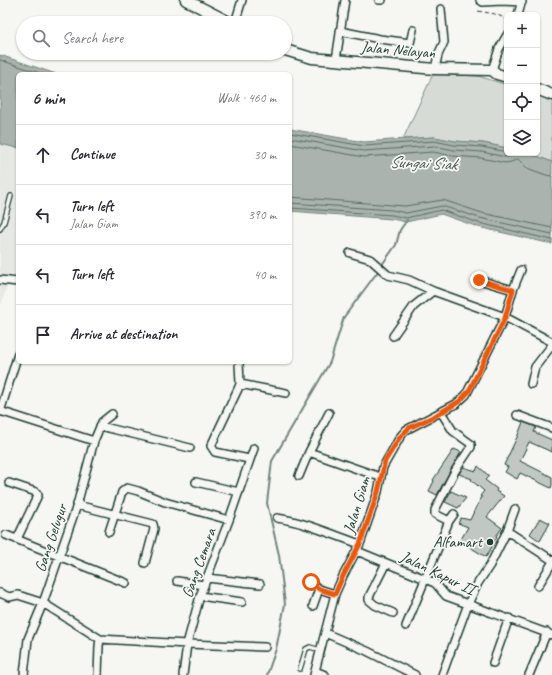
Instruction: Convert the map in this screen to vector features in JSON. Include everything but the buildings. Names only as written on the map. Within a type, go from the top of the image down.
[{"type":"main road","points":[[186,0],[217,16]]},
{"type":"main road","name":"Jalan Nelayan","points":[[292,52],[312,58],[435,70],[492,70],[497,74],[504,76]]},
{"type":"main road","points":[[540,90],[552,95]]},
{"type":"street","points":[[237,16],[242,0]]},
{"type":"street","points":[[336,60],[345,0]]},
{"type":"street","points":[[480,0],[483,2],[522,1],[519,12]]},
{"type":"street","points":[[435,70],[438,55],[444,42],[441,9]]},
{"type":"street","points":[[340,30],[380,39],[410,43],[413,30]]},
{"type":"street","points":[[492,70],[499,49],[504,40]]},
{"type":"street","points":[[350,253],[370,260],[388,275],[409,280],[433,291],[505,318],[552,342]]},
{"type":"street","name":"Jalan Giam","points":[[314,673],[335,594],[358,548],[378,492],[380,477],[385,461],[403,433],[409,428],[460,401],[466,395],[505,318],[513,290],[521,270]]},
{"type":"street","points":[[0,280],[16,282]]},
{"type":"street","points":[[479,280],[513,290]]},
{"type":"street","points":[[393,336],[414,306],[433,291]]},
{"type":"street","points":[[531,384],[535,367],[552,345]]},
{"type":"street","points":[[16,360],[0,411],[94,441]]},
{"type":"street","points":[[239,364],[240,384],[211,446],[215,452],[249,460]]},
{"type":"street","points":[[240,384],[286,393]]},
{"type":"street","points":[[441,412],[452,429],[470,444],[471,447],[455,471],[435,510],[435,514],[449,521]]},
{"type":"street","points":[[299,476],[309,452],[329,413]]},
{"type":"street","name":"Gang Gelugur","points":[[24,675],[28,639],[43,603],[78,505],[94,441],[104,419],[112,414]]},
{"type":"street","points":[[517,415],[552,428]]},
{"type":"street","points":[[100,426],[190,448]]},
{"type":"street","name":"Gang Cemara","points":[[183,675],[187,644],[200,596],[254,448]]},
{"type":"street","points":[[309,452],[380,477]]},
{"type":"street","points":[[196,482],[239,492]]},
{"type":"street","name":"Gang Gelugur","points":[[9,483],[36,492],[38,495],[17,539]]},
{"type":"street","points":[[109,532],[122,492],[127,488],[172,504],[229,520]]},
{"type":"street","points":[[78,505],[151,523],[154,526],[154,529],[145,563]]},
{"type":"street","points":[[442,675],[468,604],[507,531],[515,509]]},
{"type":"street","points":[[406,626],[449,521],[454,514]]},
{"type":"street","name":"Jalan Kapur II","points":[[277,518],[288,519],[304,524],[358,548],[386,563],[437,585],[446,596],[549,634]]},
{"type":"street","points":[[507,531],[552,560]]},
{"type":"street","points":[[6,535],[126,582]]},
{"type":"street","points":[[386,563],[369,597],[369,600],[375,605],[393,613]]},
{"type":"street","points":[[538,586],[552,563]]},
{"type":"street","points":[[206,578],[260,584]]},
{"type":"street","points":[[308,580],[319,589],[335,594]]},
{"type":"street","points":[[177,581],[204,585]]},
{"type":"street","points":[[314,606],[319,589]]},
{"type":"street","points":[[0,593],[9,597],[14,594],[43,603],[100,639],[265,647]]},
{"type":"street","points":[[200,596],[242,602]]},
{"type":"street","points":[[493,663],[509,618]]},
{"type":"street","points":[[325,633],[367,650],[410,674]]},
{"type":"street","points":[[528,675],[549,634]]},
{"type":"street","points":[[98,675],[98,646],[100,639]]},
{"type":"street","points":[[314,673],[324,675]]},
{"type":"lane","points":[[0,229],[4,222],[11,196]]},
{"type":"lane","points":[[300,669],[306,649],[310,647],[320,650]]},
{"type":"path","points":[[478,11],[495,14],[504,18]]},
{"type":"shaded area","points":[[433,74],[478,76],[504,84],[504,147],[483,143],[455,141],[434,137],[403,139]]},
{"type":"shaded area","points":[[540,95],[552,101],[552,162],[537,156],[540,156]]},
{"type":"shaded area","points":[[0,144],[16,148],[16,276],[11,275],[0,307]]},
{"type":"water","points":[[0,55],[50,72],[16,72],[16,148],[0,144]]},
{"type":"water","name":"Sungai Siak","points":[[292,129],[364,142],[434,137],[455,141],[483,143],[504,147],[504,156],[537,156],[552,162],[552,244],[478,227],[441,214],[406,222],[392,219],[292,211]]},
{"type":"waterway","points":[[381,266],[396,245],[400,230],[407,220]]},
{"type":"waterway","points":[[267,675],[276,649],[285,604],[279,555],[267,503],[272,461],[330,362],[344,317],[379,270]]},
{"type":"place","name":"Alfamart","points":[[490,542]]},
{"type":"route","points":[[311,582],[319,589],[335,594],[360,544],[378,492],[380,477],[385,461],[400,437],[409,428],[435,416],[460,401],[469,391],[496,333],[505,318],[513,290],[479,280]]}]
